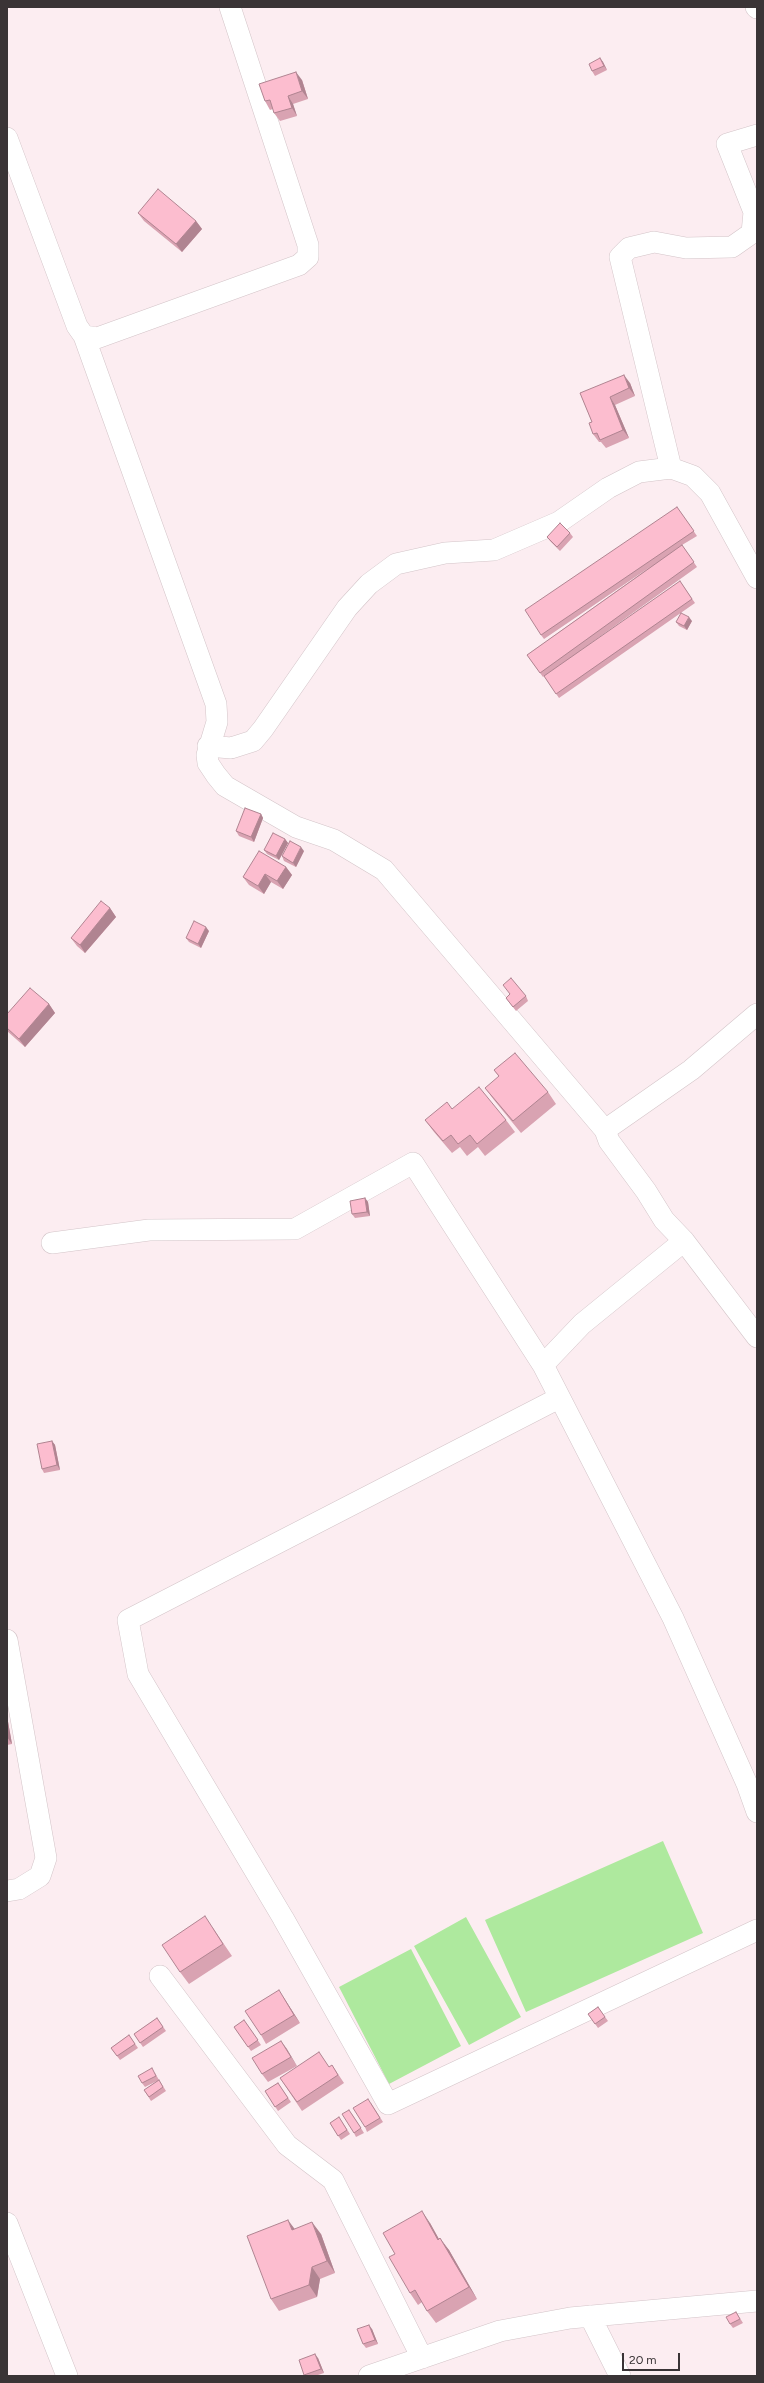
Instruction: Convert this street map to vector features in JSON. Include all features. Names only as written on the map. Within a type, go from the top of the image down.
[{"type":"street","points":[[84,336],[97,338],[299,265],[308,257],[308,244],[230,7]]},
{"type":"street","points":[[671,468],[620,257],[629,248],[654,242],[686,248],[732,247],[752,233],[754,212],[726,144],[757,135]]},
{"type":"street","points":[[7,138],[77,326],[84,336],[216,704],[217,722],[208,746],[208,763],[226,786],[296,827],[334,840],[384,870],[605,1130],[609,1141],[646,1191],[664,1220],[684,1240],[757,1337]]},
{"type":"street","points":[[208,746],[231,748],[253,741],[263,729],[347,608],[369,584],[396,564],[445,553],[494,550],[558,522],[608,488],[640,472],[671,468],[693,476],[710,493],[757,578]]},
{"type":"street","points":[[605,1130],[691,1070],[757,1014]]},
{"type":"street","points":[[52,1243],[149,1230],[295,1229],[413,1163],[543,1365],[673,1618],[747,1784],[757,1812]]},
{"type":"street","points":[[543,1365],[582,1324],[684,1240]]},
{"type":"street","points":[[559,1398],[128,1620],[138,1674],[283,1918],[388,2104],[757,1930]]},
{"type":"street","points":[[7,1640],[46,1858],[40,1876],[19,1889],[7,1891]]},
{"type":"street","points":[[160,1976],[287,2145],[333,2180],[422,2358]]},
{"type":"street","points":[[7,2222],[67,2376]]},
{"type":"street","points":[[369,2376],[500,2331],[590,2316],[757,2301]]},
{"type":"street","points":[[590,2316],[620,2376]]},
{"type":"green space","points":[[663,1841],[703,1933],[526,2012],[485,1920]]},
{"type":"green space","points":[[466,1917],[521,2017],[469,2045],[414,1946]]},
{"type":"green space","points":[[411,1949],[461,2046],[389,2084],[339,1987]]},
{"type":"building","points":[[600,58],[604,66],[592,71],[589,64]]},
{"type":"building","points":[[296,72],[302,91],[288,96],[292,108],[274,113],[270,100],[265,101],[259,84]]},
{"type":"building","points":[[158,189],[196,221],[176,244],[138,213]]},
{"type":"building","points":[[624,375],[629,388],[610,397],[623,430],[600,440],[597,433],[593,434],[589,423],[592,422],[580,393]]},
{"type":"building","points":[[677,507],[694,531],[541,635],[525,610]]},
{"type":"building","points":[[560,523],[570,533],[557,547],[547,537]]},
{"type":"building","points":[[682,545],[694,562],[540,673],[527,655]]},
{"type":"building","points":[[680,581],[692,599],[556,694],[544,676]]},
{"type":"building","points":[[681,613],[689,617],[684,626],[676,622]]},
{"type":"building","points":[[245,808],[261,814],[251,837],[236,831]]},
{"type":"building","points":[[273,833],[285,839],[276,856],[264,850]]},
{"type":"building","points":[[290,841],[301,847],[293,863],[282,856]]},
{"type":"building","points":[[259,851],[286,867],[277,881],[265,874],[258,886],[243,877]]},
{"type":"building","points":[[101,901],[110,908],[80,945],[71,938]]},
{"type":"building","points":[[194,921],[206,927],[198,944],[186,938]]},
{"type":"building","points":[[511,978],[526,996],[513,1007],[506,998],[510,994],[503,985]]},
{"type":"building","points":[[30,988],[49,1004],[19,1039],[7,1028],[7,1014]]},
{"type":"building","points":[[515,1053],[548,1092],[513,1121],[485,1088],[499,1076],[494,1070]]},
{"type":"building","points":[[479,1087],[506,1120],[477,1144],[470,1135],[458,1144],[451,1135],[443,1141],[425,1120],[447,1102],[452,1109]]},
{"type":"building","points":[[365,1198],[367,1212],[352,1214],[350,1201]]},
{"type":"building","points":[[52,1441],[57,1465],[42,1469],[37,1444]]},
{"type":"building","points":[[205,1916],[223,1944],[180,1972],[162,1945]]},
{"type":"building","points":[[279,1990],[294,2015],[261,2035],[245,2011]]},
{"type":"building","points":[[598,2007],[605,2017],[595,2024],[588,2014]]},
{"type":"building","points":[[157,2018],[163,2027],[140,2043],[134,2034]]},
{"type":"building","points":[[244,2020],[258,2040],[248,2047],[234,2027]]},
{"type":"building","points":[[129,2035],[135,2044],[117,2056],[111,2048]]},
{"type":"building","points":[[281,2041],[291,2057],[262,2074],[252,2058]]},
{"type":"building","points":[[319,2052],[329,2067],[332,2065],[338,2075],[297,2102],[280,2078]]},
{"type":"building","points":[[152,2068],[156,2076],[142,2083],[138,2076]]},
{"type":"building","points":[[159,2080],[163,2087],[149,2097],[144,2090]]},
{"type":"building","points":[[278,2083],[288,2098],[275,2107],[265,2091]]},
{"type":"building","points":[[368,2099],[380,2118],[365,2127],[353,2108]]},
{"type":"building","points":[[349,2110],[361,2128],[354,2133],[342,2114]]},
{"type":"building","points":[[339,2117],[347,2130],[338,2136],[330,2123]]},
{"type":"building","points":[[422,2211],[438,2240],[440,2238],[469,2287],[427,2311],[415,2290],[410,2293],[389,2257],[395,2254],[383,2233]]},
{"type":"building","points":[[288,2220],[292,2230],[312,2222],[327,2261],[312,2267],[309,2285],[271,2299],[247,2236]]},
{"type":"building","points":[[736,2312],[740,2319],[730,2324],[726,2317]]},
{"type":"building","points":[[369,2325],[375,2340],[363,2344],[357,2329]]},
{"type":"building","points":[[315,2354],[321,2369],[304,2375],[299,2360]]}]
